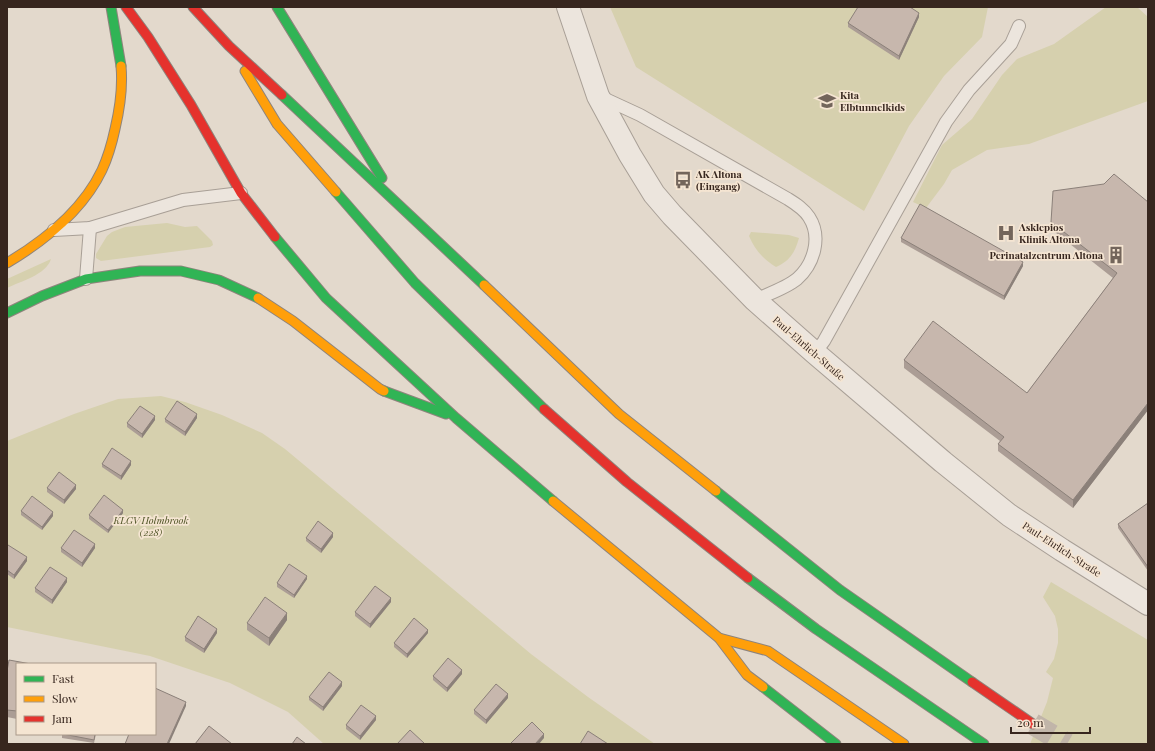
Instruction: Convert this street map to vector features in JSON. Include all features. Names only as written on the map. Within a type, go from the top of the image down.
[{"type":"highway","points":[[7,263],[21,255],[53,230],[87,196],[110,151],[121,102],[122,82],[118,43],[111,7]]},
{"type":"highway","points":[[126,7],[148,37],[191,105],[241,193],[326,298],[456,418],[599,540],[719,638],[746,674],[836,744]]},
{"type":"highway","points":[[193,7],[229,46],[619,414],[840,590],[929,653],[1034,724]]},
{"type":"highway","points":[[277,7],[397,203]]},
{"type":"highway","points":[[229,46],[277,124],[415,283],[543,408],[627,482],[752,581],[816,629],[984,744]]},
{"type":"highway","points":[[7,313],[42,296],[86,278],[140,271],[181,271],[219,280],[254,296],[293,321],[380,389],[456,418]]},
{"type":"highway","points":[[719,638],[768,651],[904,744]]},
{"type":"street","name":"Paul-Ehrlich-Straße","points":[[568,7],[598,96],[630,155],[654,194],[672,215],[755,300],[942,462],[1010,515],[1062,550],[1148,604]]},
{"type":"lane","points":[[815,353],[832,328],[946,122],[969,90],[1011,44],[1019,26]]},
{"type":"lane","points":[[598,96],[640,115],[788,199],[804,211],[810,218],[815,230],[815,249],[810,263],[804,272],[795,280],[755,300]]},
{"type":"lane","points":[[53,230],[90,228],[183,200],[241,193]]},
{"type":"lane","points":[[86,278],[90,228]]},
{"type":"green space","points":[[610,7],[988,7],[982,37],[944,76],[909,126],[864,211],[636,67]]},
{"type":"green space","points":[[1106,7],[1137,7],[1148,17],[1148,101],[1029,144],[987,150],[952,170],[944,184],[926,208],[913,202],[942,145],[972,119],[1002,75],[1017,59],[1054,44]]},
{"type":"green space","points":[[167,223],[185,227],[197,226],[212,241],[213,245],[210,247],[101,261],[96,258],[96,254],[107,236],[112,232],[125,227]]},
{"type":"green space","points":[[751,232],[789,235],[799,238],[796,248],[791,256],[781,265],[776,267],[767,261],[754,246],[749,236]]},
{"type":"green space","points":[[51,259],[48,265],[39,273],[7,288],[7,279]]},
{"type":"green space","name":"KLGV Holmbrook (228)","points":[[161,396],[185,402],[222,415],[262,433],[285,449],[531,654],[588,697],[655,744],[324,744],[288,712],[230,683],[150,656],[7,627],[7,441],[74,414],[118,399]]},
{"type":"green space","points":[[1051,582],[1148,640],[1148,744],[1030,744],[1047,702],[1053,678],[1046,672],[1054,659],[1058,643],[1058,629],[1055,616],[1043,597]]},
{"type":"building","points":[[858,7],[910,7],[919,13],[899,56],[848,23]]},
{"type":"building","points":[[1114,174],[1148,202],[1148,403],[1073,500],[998,444],[1004,437],[904,360],[933,321],[1027,393],[1117,273],[1051,222],[1053,191],[1104,184]]},
{"type":"building","points":[[920,204],[1023,262],[1004,296],[901,238]]},
{"type":"building","points":[[177,401],[197,414],[185,432],[165,419]]},
{"type":"building","points":[[140,406],[155,416],[142,434],[127,423]]},
{"type":"building","points":[[112,448],[131,461],[121,476],[102,464]]},
{"type":"building","points":[[59,472],[76,485],[64,500],[47,488]]},
{"type":"building","points":[[104,495],[123,510],[108,530],[89,515]]},
{"type":"building","points":[[32,496],[53,512],[42,527],[21,511]]},
{"type":"building","points":[[1148,503],[1148,567],[1118,524]]},
{"type":"building","points":[[318,521],[333,533],[321,549],[306,538]]},
{"type":"building","points":[[74,530],[95,544],[82,563],[61,548]]},
{"type":"building","points":[[8,545],[27,557],[14,575],[7,570]]},
{"type":"building","points":[[289,564],[307,576],[294,595],[277,583]]},
{"type":"building","points":[[50,567],[67,578],[52,600],[35,588]]},
{"type":"building","points":[[375,586],[391,598],[370,624],[355,612]]},
{"type":"building","points":[[265,597],[287,613],[269,638],[247,623]]},
{"type":"building","points":[[198,616],[217,629],[204,649],[185,637]]},
{"type":"building","points":[[414,618],[428,630],[407,654],[394,643]]},
{"type":"building","points":[[448,658],[462,670],[447,688],[433,676]]},
{"type":"building","points":[[9,660],[26,663],[16,663],[16,711],[7,710],[7,671]]},
{"type":"building","points":[[329,672],[342,682],[323,707],[309,697]]},
{"type":"building","points":[[496,684],[508,694],[486,720],[474,710]]},
{"type":"building","points":[[156,688],[186,702],[167,744],[125,744],[129,735],[156,735]]},
{"type":"building","points":[[361,705],[376,716],[360,736],[346,725]]},
{"type":"building","points":[[532,722],[544,734],[535,744],[510,744]]},
{"type":"building","points":[[209,726],[232,744],[195,744]]},
{"type":"building","points":[[410,730],[424,743],[397,744]]},
{"type":"building","points":[[588,731],[608,744],[580,744]]},
{"type":"building","points":[[68,735],[95,735],[94,740]]},
{"type":"building","points":[[297,737],[306,744],[292,744]]},
{"type":"tunnel","points":[[1033,724],[1067,744]]},
{"type":"traffic: fast","points":[[111,7],[121,66]]},
{"type":"traffic: fast","points":[[277,7],[382,178]]},
{"type":"traffic: fast","points":[[282,95],[484,285]]},
{"type":"traffic: fast","points":[[336,192],[415,283],[544,409]]},
{"type":"traffic: fast","points":[[275,237],[326,298],[456,418],[553,501]]},
{"type":"traffic: fast","points":[[7,313],[42,296],[86,279],[140,271],[181,271],[219,280],[258,298]]},
{"type":"traffic: fast","points":[[384,391],[446,414]]},
{"type":"traffic: fast","points":[[716,491],[840,590],[972,682]]},
{"type":"traffic: fast","points":[[748,578],[816,629],[984,744]]},
{"type":"traffic: fast","points":[[763,687],[836,744]]},
{"type":"traffic: slow","points":[[7,263],[35,245],[61,223],[94,185],[110,150],[114,134],[121,98],[121,66]]},
{"type":"traffic: slow","points":[[245,71],[277,124],[336,192]]},
{"type":"traffic: slow","points":[[484,285],[619,414],[716,491]]},
{"type":"traffic: slow","points":[[258,298],[293,321],[384,391]]},
{"type":"traffic: slow","points":[[553,501],[719,638],[747,675],[763,687]]},
{"type":"traffic: slow","points":[[719,638],[768,651],[904,744]]},
{"type":"traffic: jam","points":[[126,7],[148,37],[191,105],[241,193],[275,237]]},
{"type":"traffic: jam","points":[[193,7],[229,46],[282,95]]},
{"type":"traffic: jam","points":[[544,409],[627,482],[748,578]]},
{"type":"traffic: jam","points":[[972,682],[1033,724]]},
{"type":"place","name":"Kita Elbtunnelkids","points":[[827,101]]},
{"type":"place","name":"AK Altona (Eingang)","points":[[683,180]]},
{"type":"place","name":"Asklepios Klinik Altona","points":[[1006,233]]},
{"type":"place","name":"Perinatalzentrum Altona","points":[[1116,255]]}]
